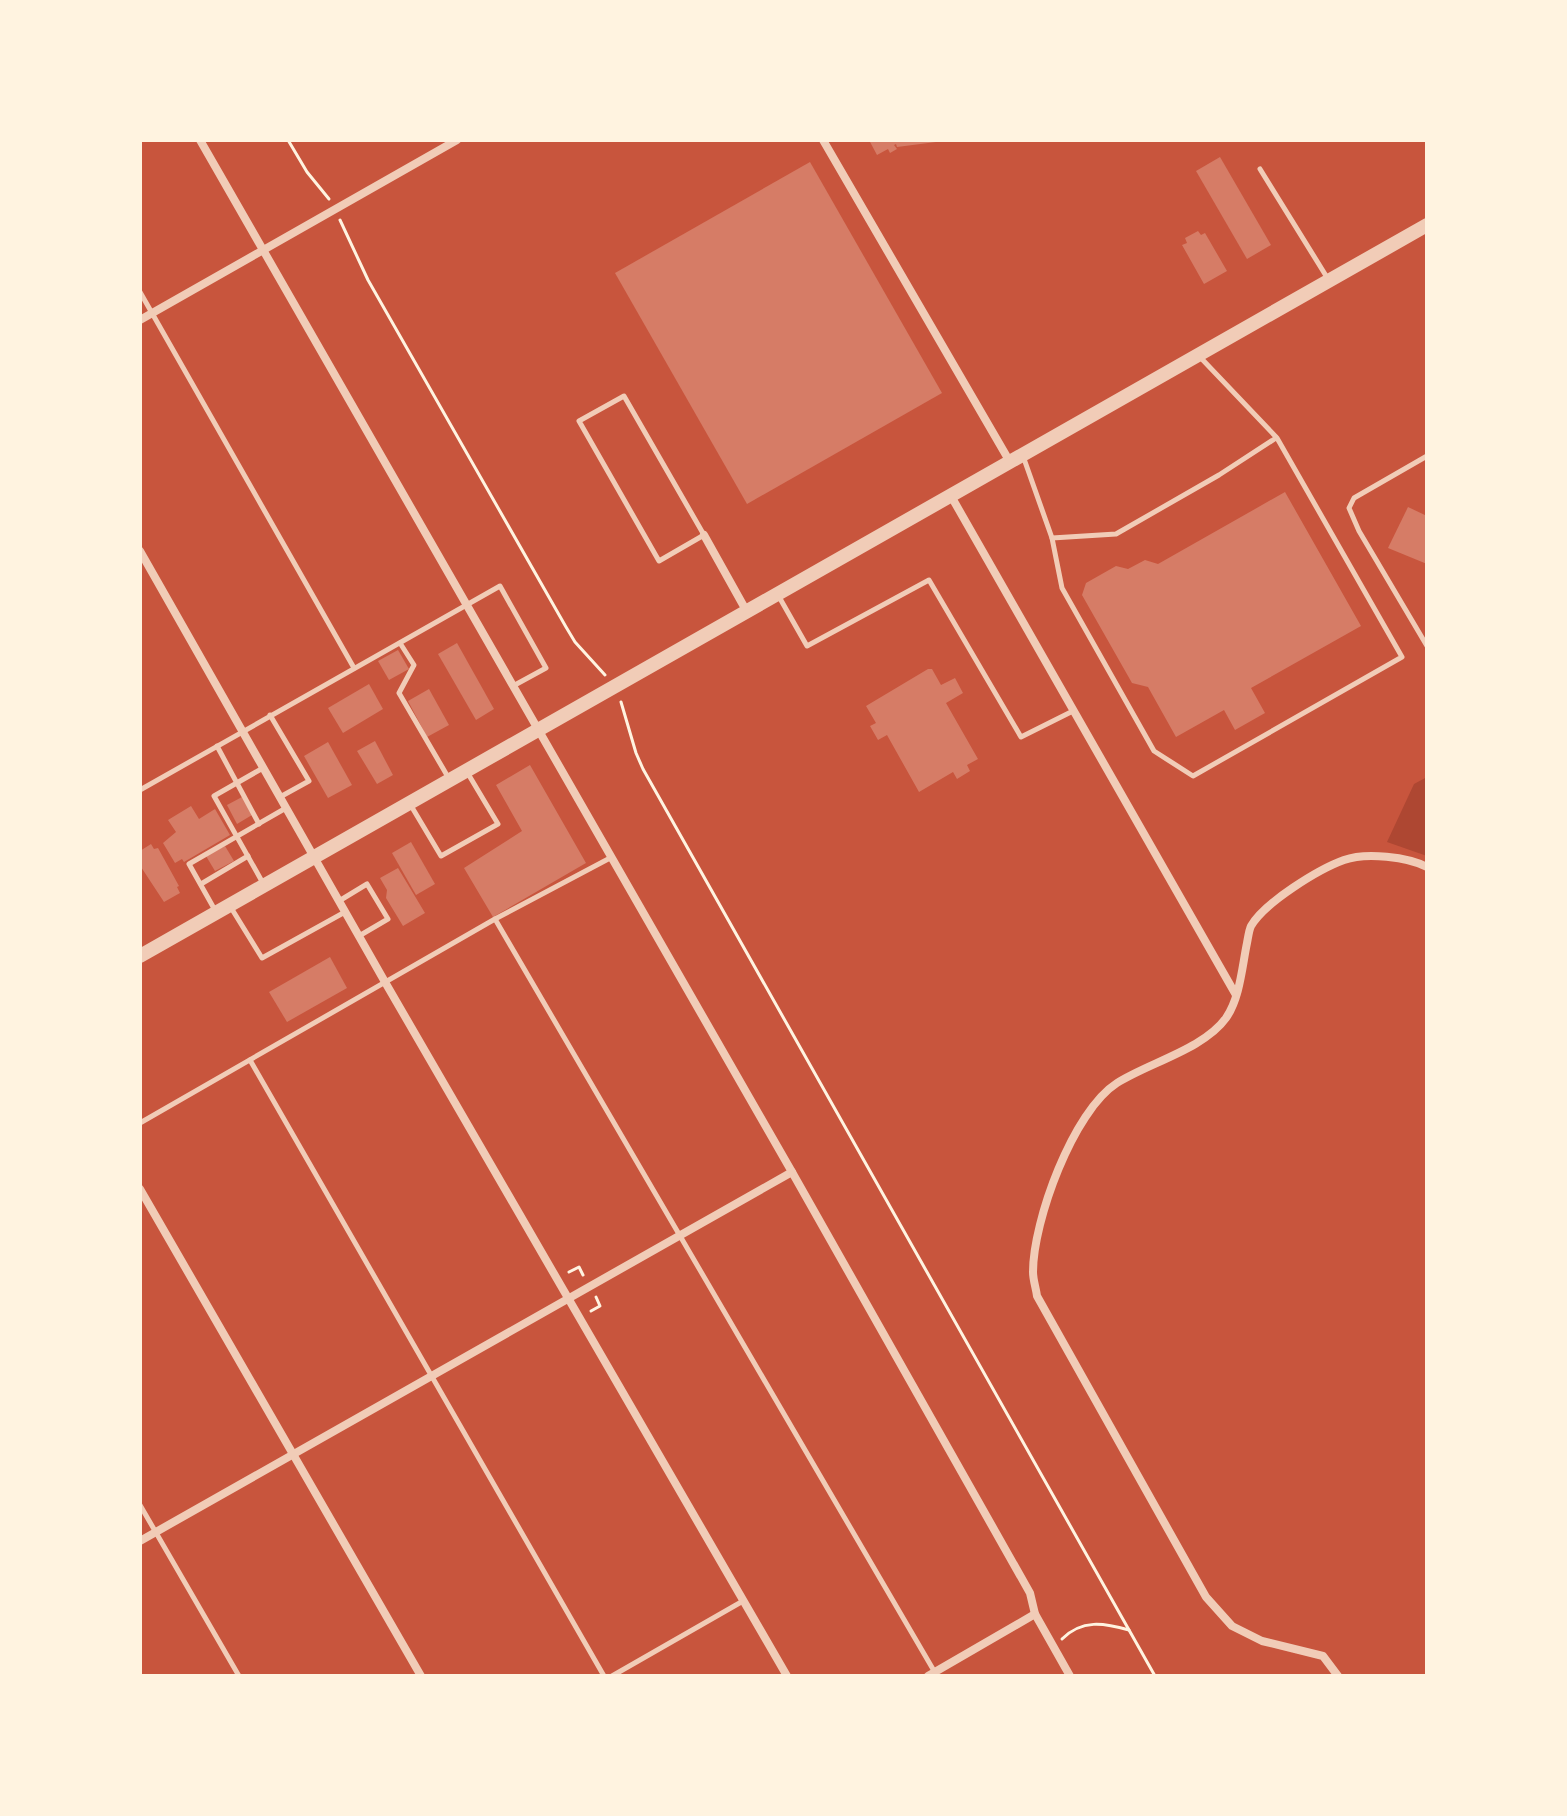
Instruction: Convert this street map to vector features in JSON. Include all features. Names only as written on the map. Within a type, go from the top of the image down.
[{"type":"street","points":[[200,140],[792,1172],[1030,1593],[1035,1614],[1070,1676]]},
{"type":"street","points":[[140,320],[457,140]]},
{"type":"street","points":[[823,140],[1016,458]]},
{"type":"street","points":[[140,956],[1427,225]]},
{"type":"street","points":[[951,496],[1236,995]]},
{"type":"street","points":[[704,535],[747,612]]},
{"type":"street","points":[[140,551],[385,982],[787,1676]]},
{"type":"street","points":[[1338,1676],[1323,1656],[1262,1641],[1232,1626],[1206,1597],[1037,1296],[1033,1272],[1038,1232],[1064,1151],[1091,1108],[1114,1084],[1203,1038],[1226,1019],[1236,995],[1250,926],[1283,893],[1346,859],[1380,857],[1412,860],[1427,867]]},
{"type":"street","points":[[140,1541],[792,1172]]},
{"type":"street","points":[[140,1189],[421,1676]]},
{"type":"street","points":[[933,1675],[1035,1614]]},
{"type":"lane","points":[[1260,169],[1329,280]]},
{"type":"lane","points":[[140,292],[354,668]]},
{"type":"lane","points":[[1016,458],[1052,538],[1062,588],[1154,751],[1193,776],[1402,657],[1277,438],[1198,355]]},
{"type":"lane","points":[[624,396],[704,535],[659,561],[579,421],[624,396]]},
{"type":"lane","points":[[1052,538],[1116,534],[1277,438]]},
{"type":"lane","points":[[1427,456],[1354,498],[1349,508],[1359,531],[1427,646]]},
{"type":"lane","points":[[777,595],[807,646],[929,580],[1021,737],[1074,711]]},
{"type":"lane","points":[[140,790],[500,586],[546,668],[512,687]]},
{"type":"lane","points":[[400,643],[414,665],[399,693],[450,780]]},
{"type":"lane","points":[[270,715],[309,781],[280,797]]},
{"type":"lane","points":[[217,746],[259,824]]},
{"type":"lane","points":[[263,768],[214,796],[264,885]]},
{"type":"lane","points":[[409,803],[441,856],[498,824],[467,771]]},
{"type":"lane","points":[[286,808],[189,864],[201,884],[262,958],[345,912]]},
{"type":"lane","points":[[201,884],[248,856]]},
{"type":"lane","points":[[140,1123],[495,919],[612,857]]},
{"type":"lane","points":[[339,901],[367,884],[388,919],[359,936]]},
{"type":"lane","points":[[495,919],[933,1675]]},
{"type":"lane","points":[[250,1060],[604,1676]]},
{"type":"lane","points":[[140,1505],[239,1676]]},
{"type":"lane","points":[[612,1676],[743,1601]]},
{"type":"path","points":[[288,140],[329,200]]},
{"type":"path","points":[[340,220],[368,280],[566,627],[575,642],[604,673]]},
{"type":"path","points":[[621,702],[643,769],[1155,1676]]},
{"type":"path","points":[[569,1272],[579,1267],[583,1275]]},
{"type":"path","points":[[591,1311],[600,1306],[595,1296]]},
{"type":"path","points":[[1054,1647],[1072,1629],[1089,1624],[1130,1631]]},
{"type":"shaded area","points":[[1427,777],[1427,856],[1387,842],[1414,784]]},
{"type":"building","points":[[869,140],[936,142],[897,147],[896,144],[897,149],[890,153],[888,149],[877,155]]},
{"type":"building","points":[[1220,157],[1271,245],[1247,259],[1196,171]]},
{"type":"building","points":[[810,162],[942,393],[747,504],[615,273]]},
{"type":"building","points":[[1198,231],[1201,235],[1205,233],[1227,271],[1204,284],[1182,245],[1187,243],[1185,238]]},
{"type":"building","points":[[1285,492],[1361,626],[1251,688],[1265,713],[1235,730],[1224,710],[1176,737],[1148,687],[1132,683],[1082,595],[1086,583],[1116,566],[1128,569],[1145,560],[1158,564]]},
{"type":"building","points":[[1408,507],[1427,516],[1427,564],[1388,548]]},
{"type":"building","points":[[457,643],[494,709],[476,720],[438,654]]},
{"type":"building","points":[[398,650],[409,669],[389,680],[378,661]]},
{"type":"building","points":[[932,669],[941,685],[955,678],[963,693],[946,703],[978,759],[967,765],[970,771],[957,779],[953,772],[919,792],[887,735],[878,740],[870,726],[876,723],[866,706]]},
{"type":"building","points":[[369,684],[383,709],[343,733],[328,708]]},
{"type":"building","points":[[429,689],[449,725],[427,737],[408,701]]},
{"type":"building","points":[[375,741],[393,775],[377,784],[357,751]]},
{"type":"building","points":[[328,742],[352,785],[328,798],[304,756]]},
{"type":"building","points":[[530,765],[586,863],[493,917],[464,868],[522,831],[496,785]]},
{"type":"building","points":[[242,797],[252,815],[237,824],[227,805]]},
{"type":"building","points":[[191,806],[199,819],[215,809],[230,835],[184,862],[182,859],[175,863],[163,843],[176,832],[168,820]]},
{"type":"building","points":[[411,842],[435,884],[416,895],[392,853]]},
{"type":"building","points":[[151,844],[154,849],[158,848],[179,886],[180,893],[164,902],[141,867],[140,851]]},
{"type":"building","points":[[225,846],[234,861],[215,871],[206,856]]},
{"type":"building","points":[[398,868],[425,913],[403,926],[386,898],[387,890],[380,878]]},
{"type":"building","points":[[330,957],[347,988],[287,1022],[269,992]]}]
